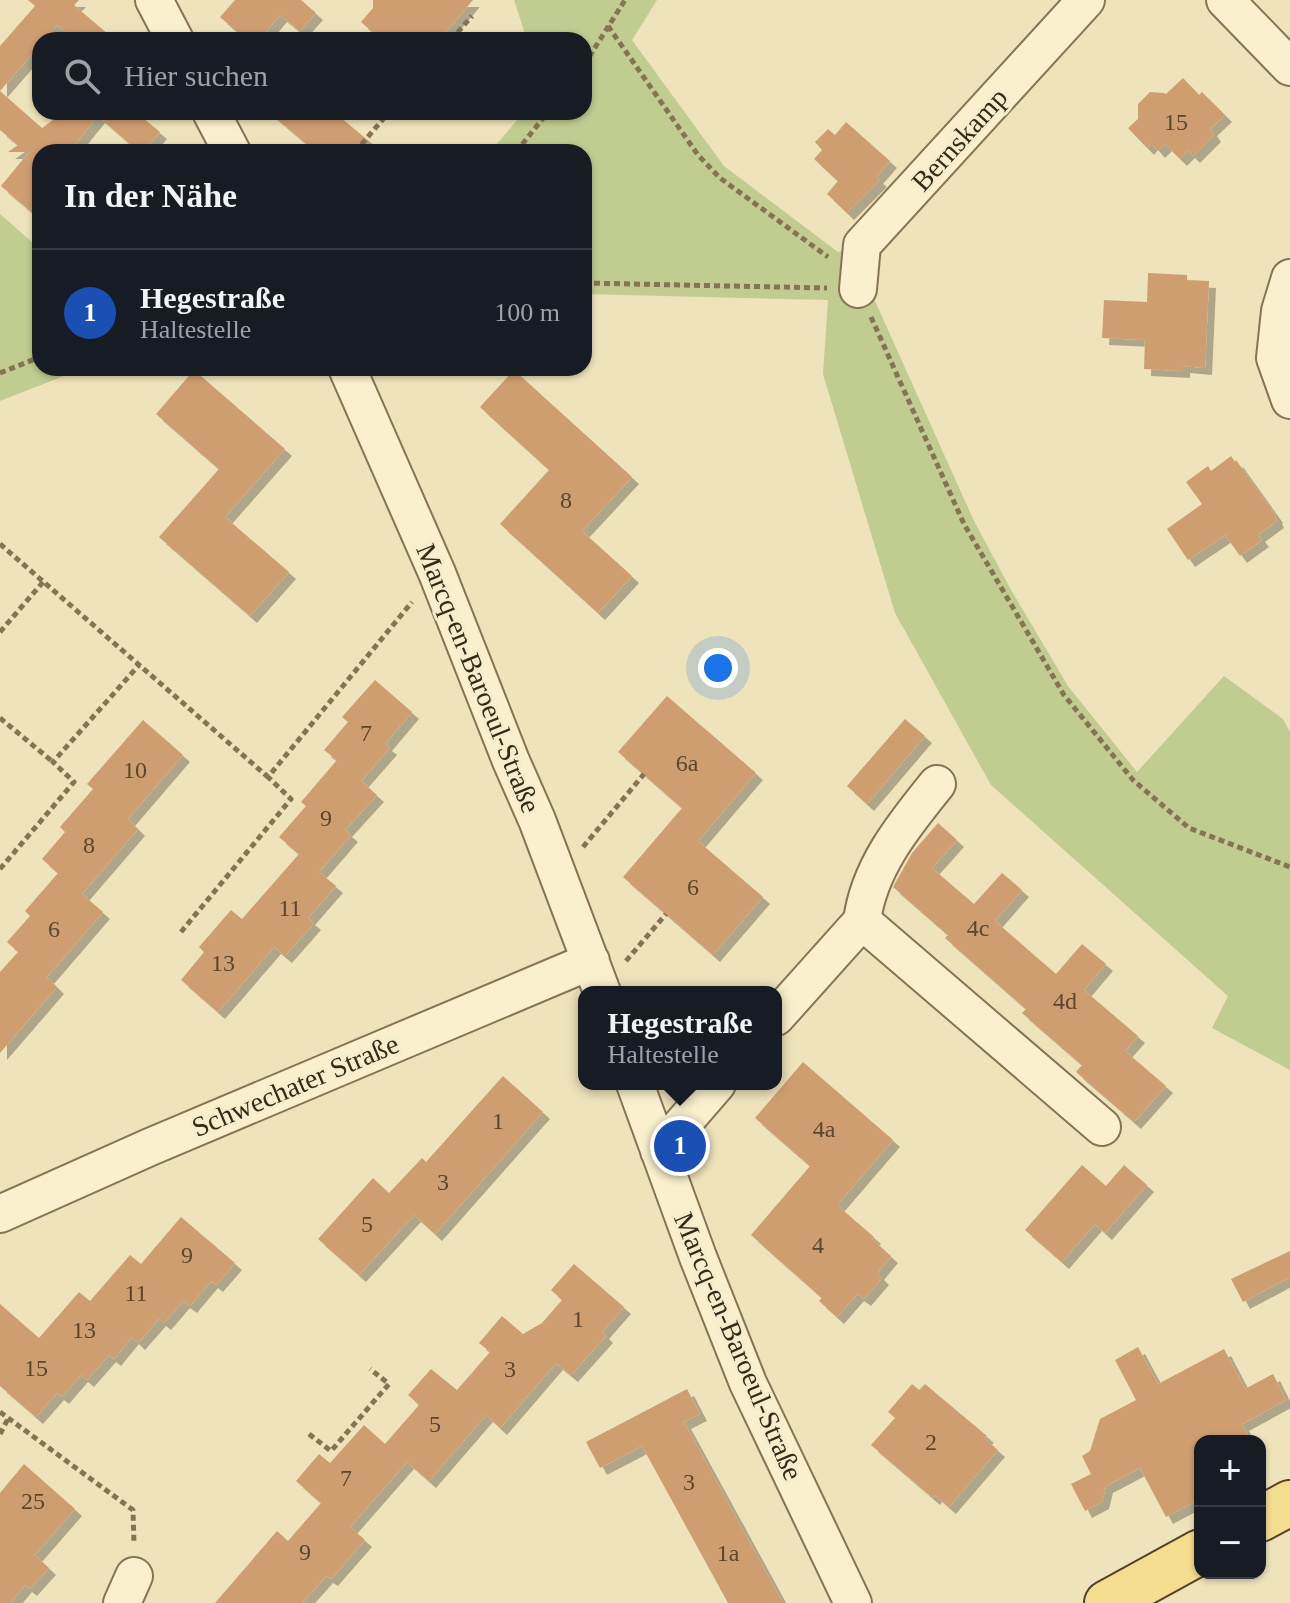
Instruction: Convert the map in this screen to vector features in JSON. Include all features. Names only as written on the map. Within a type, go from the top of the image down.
[{"type":"main road","points":[[1266,1516],[1290,1503]]},
{"type":"main road","points":[[1107,1603],[1194,1555]]},
{"type":"street","points":[[154,0],[171,32]]},
{"type":"street","name":"Bernskamp","points":[[858,284],[862,245],[1086,0]]},
{"type":"street","points":[[1225,0],[1290,67]]},
{"type":"street","points":[[215,120],[228,144]]},
{"type":"street","points":[[1290,278],[1280,311],[1275,358],[1290,400]]},
{"type":"street","name":"Marcq-en-Baroeul-Straße","points":[[351,376],[437,573],[598,980]]},
{"type":"street","points":[[782,1010],[862,921],[864,900],[891,843],[937,784]]},
{"type":"street","points":[[862,921],[1102,1127]]},
{"type":"street","name":"Schwechater Straße","points":[[0,1214],[150,1147],[578,987]]},
{"type":"street","name":"Marcq-en-Baroeul-Straße","points":[[637,1090],[748,1383],[853,1603]]},
{"type":"street","points":[[659,1151],[712,1090]]},
{"type":"path","points":[[592,52],[625,0]]},
{"type":"path","points":[[458,32],[472,16]]},
{"type":"path","points":[[608,26],[698,155],[720,178],[858,284],[964,524],[1064,695],[1133,780],[1189,828],[1290,867]]},
{"type":"path","points":[[362,144],[382,120]]},
{"type":"path","points":[[522,144],[542,120]]},
{"type":"path","points":[[592,283],[858,284]]},
{"type":"path","points":[[0,373],[32,360]]},
{"type":"path","points":[[0,544],[291,799],[181,932]]},
{"type":"path","points":[[268,777],[437,573]]},
{"type":"path","points":[[0,632],[43,582]]},
{"type":"path","points":[[53,762],[139,665]]},
{"type":"path","points":[[0,718],[74,782],[0,869]]},
{"type":"path","points":[[557,873],[644,774]]},
{"type":"path","points":[[598,980],[622,966],[666,914]]},
{"type":"path","points":[[309,1434],[331,1451],[389,1384],[370,1369]]},
{"type":"path","points":[[0,1412],[133,1510],[128,1589]]},
{"type":"path","points":[[0,1434],[8,1419]]},
{"type":"green space","points":[[514,0],[657,0],[632,40],[724,166],[838,252],[880,243],[875,301],[974,521],[1068,686],[1137,772],[1224,676],[1283,719],[1290,732],[1290,1070],[1212,1028],[1228,996],[991,785],[895,613],[823,374],[828,300],[592,294],[592,144],[497,144],[517,120],[592,120],[592,32],[524,32]]},
{"type":"green space","points":[[0,214],[32,242],[32,376],[64,376],[0,401]]},
{"type":"building","points":[[28,0],[79,0],[74,5],[106,32],[65,32],[57,25],[51,32],[32,32],[32,54],[0,91],[0,46],[35,6]]},
{"type":"building","points":[[235,0],[301,0],[316,13],[300,31],[280,15],[266,32],[238,32],[220,17]]},
{"type":"building","points":[[373,0],[473,0],[446,32],[372,32],[361,22],[373,8]]},
{"type":"building","points":[[1183,78],[1225,115],[1210,129],[1214,135],[1193,156],[1188,151],[1180,159],[1165,144],[1158,151],[1151,143],[1147,148],[1128,128],[1138,119],[1138,104],[1150,92],[1166,94]]},
{"type":"building","points":[[0,91],[42,128],[53,120],[95,120],[75,144],[32,144],[32,212],[1,186],[29,152],[8,152],[18,145],[0,130]]},
{"type":"building","points":[[103,120],[146,120],[160,132],[150,144],[130,144]]},
{"type":"building","points":[[278,120],[344,120],[372,144],[307,144]]},
{"type":"building","points":[[846,122],[890,161],[876,177],[880,180],[847,213],[827,194],[838,181],[814,159],[822,150],[815,142],[828,129],[835,135]]},
{"type":"building","points":[[1148,273],[1187,275],[1187,280],[1209,281],[1205,368],[1183,366],[1183,371],[1144,369],[1145,340],[1102,338],[1104,300],[1147,302]]},
{"type":"building","points":[[189,376],[201,376],[285,449],[225,517],[289,572],[250,616],[159,537],[219,469],[156,414]]},
{"type":"building","points":[[508,376],[521,376],[632,477],[582,531],[632,576],[598,613],[500,524],[549,470],[480,407]]},
{"type":"building","points":[[1231,456],[1277,521],[1258,535],[1262,540],[1240,556],[1225,535],[1188,560],[1167,529],[1202,504],[1186,482],[1208,466],[1211,471]]},
{"type":"building","points":[[375,680],[412,712],[385,744],[390,748],[361,781],[377,795],[345,830],[351,835],[319,872],[336,886],[308,918],[314,923],[285,956],[274,947],[218,1012],[181,980],[204,952],[199,947],[231,910],[242,919],[299,854],[279,837],[306,806],[301,802],[337,760],[324,750],[348,722],[342,717]]},
{"type":"building","points":[[667,696],[756,773],[698,841],[763,897],[713,955],[623,877],[682,808],[618,752]]},
{"type":"building","points":[[905,719],[925,736],[867,804],[847,786]]},
{"type":"building","points":[[143,720],[183,755],[128,819],[138,829],[82,894],[103,912],[47,977],[57,987],[0,1053],[0,972],[18,952],[7,942],[30,916],[25,911],[58,873],[42,859],[65,832],[60,827],[93,789],[87,784]]},
{"type":"building","points":[[938,823],[957,840],[932,868],[974,904],[1002,873],[1022,890],[995,921],[1056,974],[1082,944],[1106,964],[1084,990],[1138,1036],[1125,1051],[1166,1086],[1134,1122],[1076,1072],[1082,1065],[1022,1013],[1026,1009],[945,938],[948,935],[893,887],[912,853]]},
{"type":"building","points":[[803,1062],[893,1140],[837,1205],[891,1256],[877,1273],[882,1278],[864,1299],[857,1294],[837,1317],[819,1301],[822,1298],[751,1235],[810,1166],[755,1118]]},
{"type":"building","points":[[503,1076],[543,1112],[435,1234],[414,1215],[359,1275],[318,1239],[373,1178],[389,1193],[422,1158],[426,1162]]},
{"type":"building","points":[[1082,1165],[1106,1186],[1124,1165],[1147,1185],[1105,1233],[1095,1224],[1062,1262],[1025,1230]]},
{"type":"building","points":[[181,1217],[235,1263],[216,1285],[211,1281],[190,1306],[183,1301],[164,1323],[159,1319],[138,1343],[132,1337],[114,1359],[109,1355],[87,1380],[81,1375],[62,1397],[57,1393],[36,1417],[0,1386],[0,1304],[39,1338],[79,1292],[90,1301],[130,1255],[141,1264]]},
{"type":"building","points":[[1290,1251],[1290,1277],[1243,1302],[1231,1279]]},
{"type":"building","points":[[574,1264],[624,1307],[602,1332],[606,1336],[571,1375],[556,1363],[500,1428],[486,1415],[429,1481],[407,1462],[350,1527],[365,1540],[331,1579],[326,1576],[302,1603],[215,1603],[277,1531],[288,1541],[321,1503],[296,1481],[319,1454],[330,1463],[364,1425],[385,1444],[419,1405],[408,1395],[431,1369],[457,1390],[490,1352],[479,1343],[502,1316],[523,1334],[542,1323],[562,1300],[551,1290]]},
{"type":"building","points":[[1138,1347],[1158,1384],[1224,1349],[1245,1389],[1273,1374],[1286,1400],[1242,1424],[1248,1435],[1194,1435],[1194,1502],[1166,1517],[1140,1468],[1106,1486],[1102,1502],[1085,1511],[1071,1484],[1091,1474],[1082,1456],[1090,1451],[1100,1419],[1136,1400],[1115,1360]]},
{"type":"building","points":[[912,1384],[919,1390],[925,1384],[987,1436],[984,1438],[998,1450],[949,1507],[935,1495],[933,1498],[871,1445],[895,1418],[888,1412]]},
{"type":"building","points":[[687,1389],[700,1414],[684,1422],[783,1603],[728,1603],[642,1446],[600,1468],[586,1442]]},
{"type":"building","points":[[24,1464],[75,1509],[35,1555],[49,1568],[30,1589],[25,1585],[10,1603],[0,1603],[0,1493]]},
{"type":"place","name":"Hegestraße","points":[[680,1146]]}]
